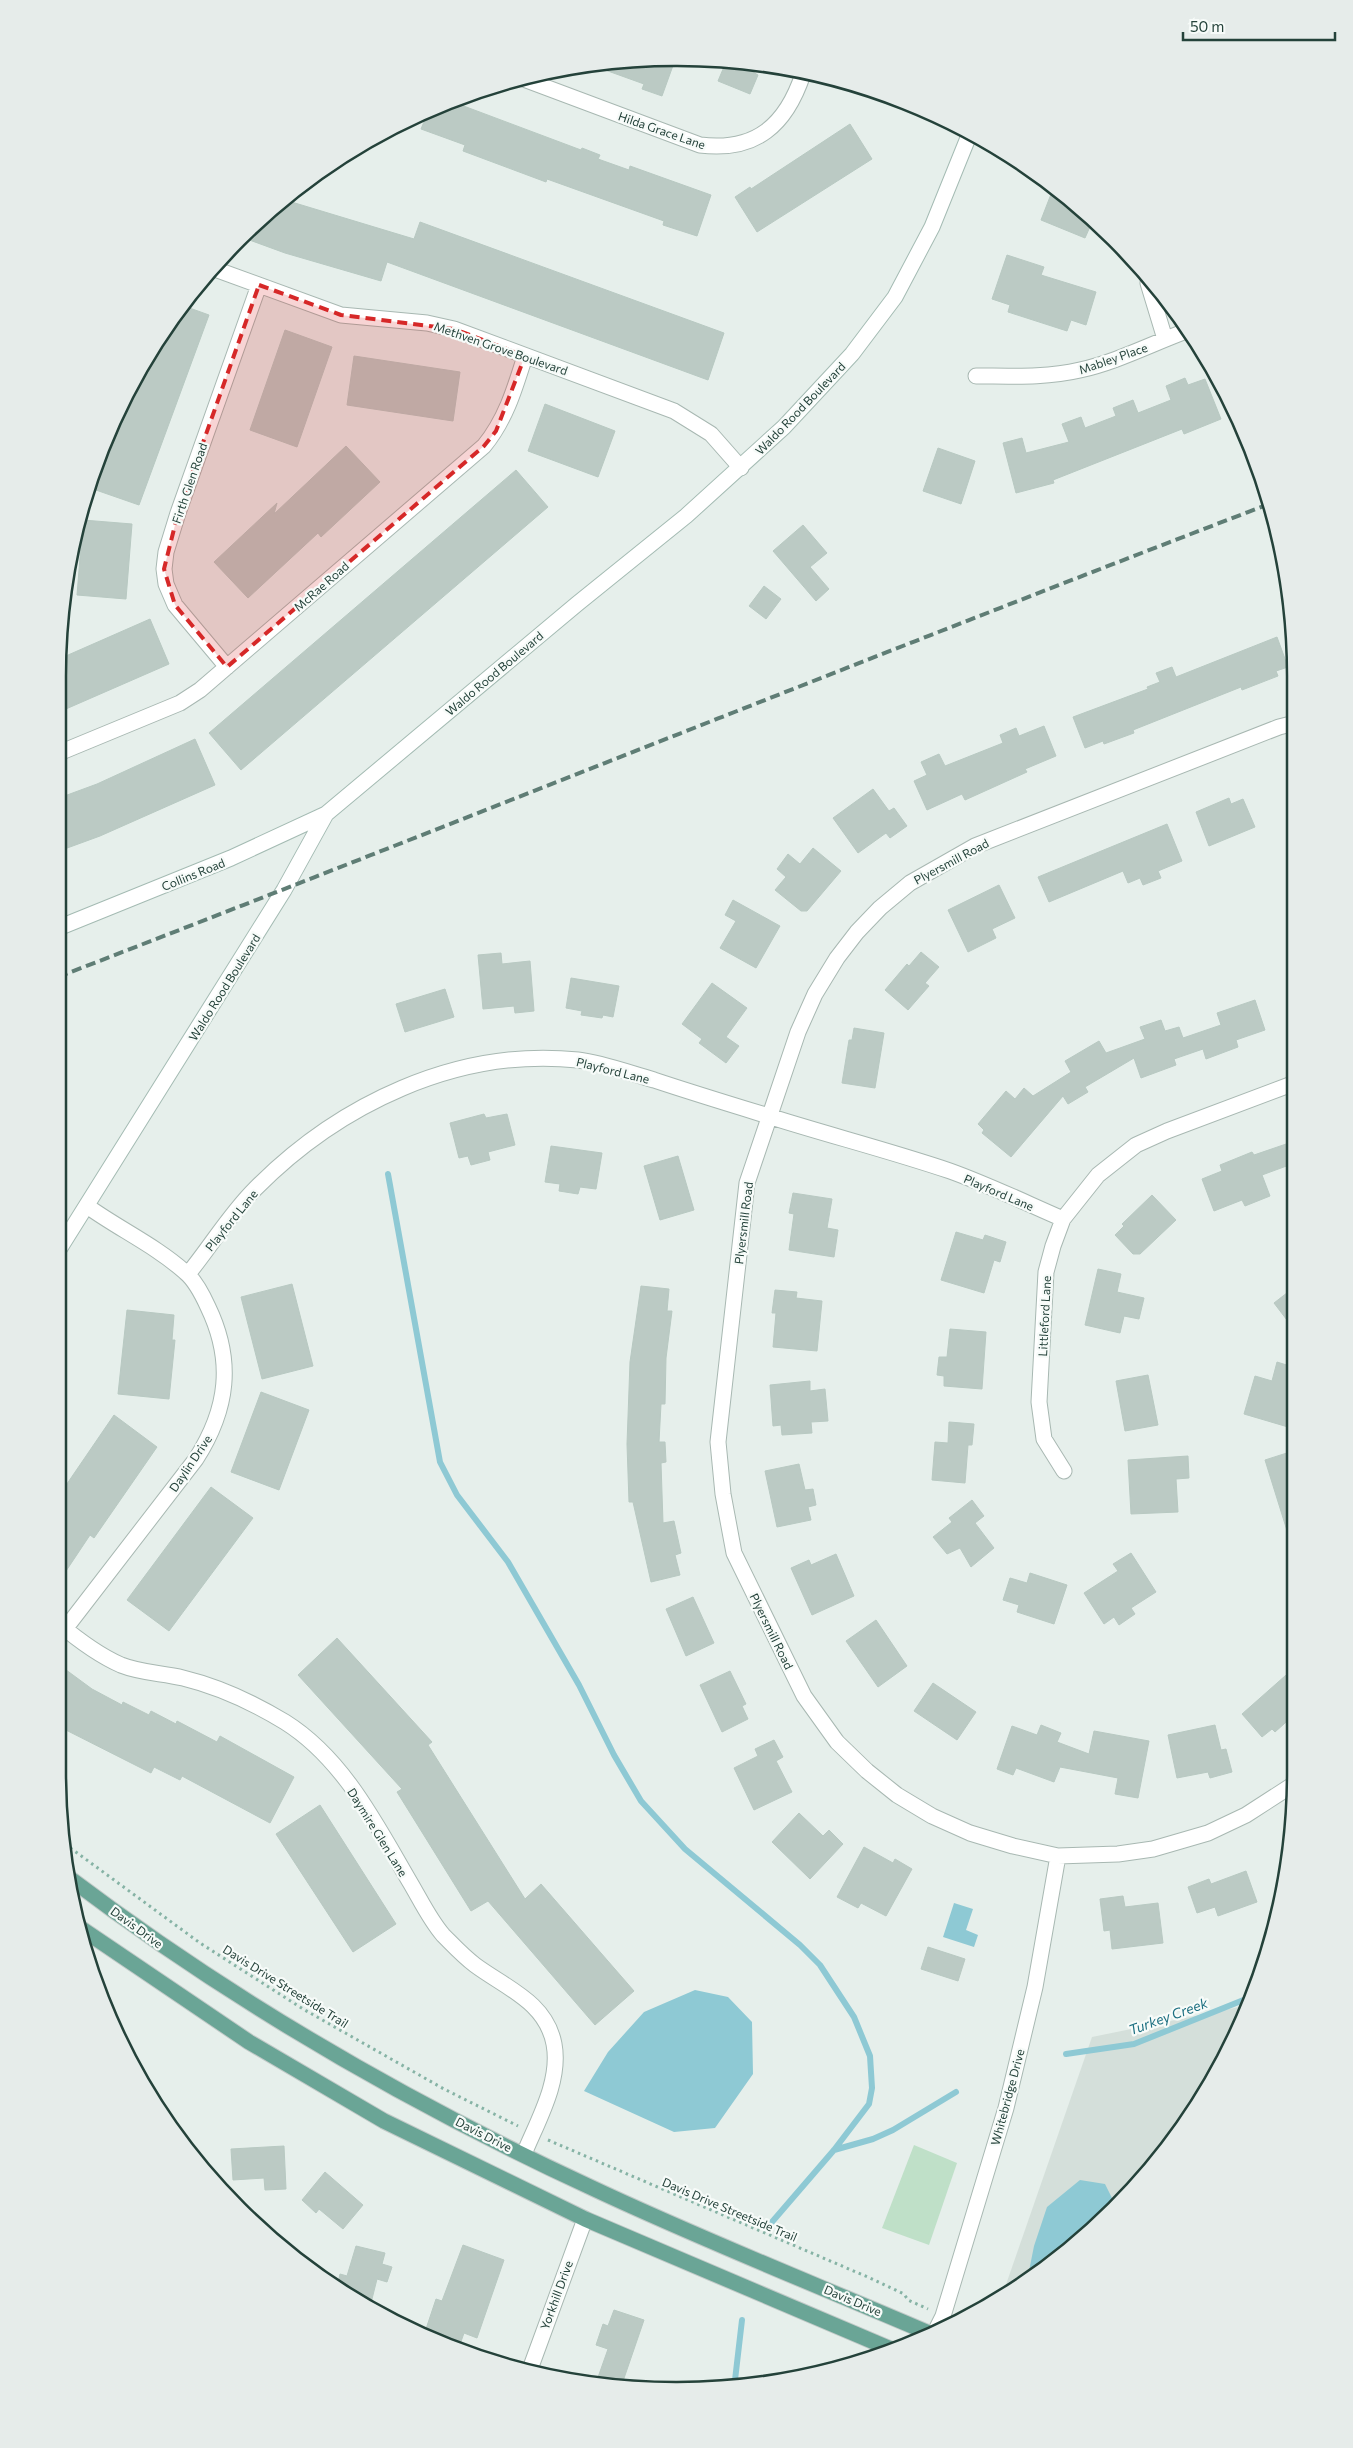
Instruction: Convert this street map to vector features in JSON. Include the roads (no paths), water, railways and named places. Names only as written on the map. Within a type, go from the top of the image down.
[{"type":"main road","name":"Davis Drive","points":[[77,1883],[184,1961],[411,2097],[587,2186],[921,2330]]},
{"type":"main road","points":[[88,1933],[250,2042],[384,2122],[585,2219],[882,2346]]},
{"type":"street","name":"Hilda Grace Lane","points":[[535,83],[700,145],[717,147],[733,146],[754,140],[769,129],[784,115],[792,103],[802,79]]},
{"type":"street","name":"Waldo Rood Boulevard","points":[[66,1239],[284,890],[326,814],[577,604],[686,516],[784,427],[852,354],[895,297],[932,227],[967,140]]},
{"type":"street","name":"Methven Grove Boulevard","points":[[221,271],[341,315],[427,323],[454,329],[682,415],[711,434],[741,468]]},
{"type":"street","name":"Firth Glen Road","points":[[227,667],[175,604],[166,584],[164,569],[166,552],[178,513],[259,286]]},
{"type":"street","points":[[1151,293],[1165,339]]},
{"type":"street","name":"Mabley Place","points":[[976,376],[1050,376],[1079,371],[1108,362],[1181,333]]},
{"type":"street","name":"McRae Road","points":[[66,750],[180,703],[200,690],[227,667],[484,446],[496,431],[505,415],[525,356]]},
{"type":"street","name":"Plyersmill Road","points":[[1286,1789],[1246,1815],[1208,1833],[1153,1848],[1118,1854],[1058,1856],[970,1834],[932,1816],[897,1794],[868,1771],[837,1742],[804,1696],[734,1553],[723,1494],[718,1442],[747,1183],[798,1032],[815,994],[837,958],[857,932],[910,883],[975,846],[1287,725]]},
{"type":"street","name":"Collins Road","points":[[66,925],[231,858],[326,814]]},
{"type":"street","name":"Playford Lane","points":[[188,1274],[254,1190],[304,1145],[335,1122],[402,1088],[444,1073],[481,1064],[549,1058],[580,1060],[630,1073],[950,1171],[1063,1220]]},
{"type":"street","name":"Littleford Lane","points":[[1064,1472],[1044,1439],[1039,1402],[1046,1272],[1063,1220],[1098,1175],[1136,1145],[1167,1131],[1287,1086]]},
{"type":"street","name":"Daylin Drive","points":[[66,1621],[196,1459],[209,1439],[218,1418],[225,1380],[223,1351],[216,1324],[205,1300],[188,1274],[160,1253],[87,1206]]},
{"type":"street","name":"Daymire Glen Lane","points":[[66,1629],[99,1653],[134,1670],[181,1677],[236,1696],[288,1724],[338,1769],[360,1799],[441,1932],[475,1964],[532,2002],[547,2023],[554,2044],[554,2078],[524,2154]]},
{"type":"street","name":"Whitebridge Drive","points":[[940,2322],[1006,2108],[1035,1988],[1058,1856]]},
{"type":"street","name":"Yorkhill Drive","points":[[532,2364],[585,2219]]},
{"type":"water","points":[[954,1903],[973,1909],[966,1930],[978,1935],[974,1947],[943,1937]]},
{"type":"water","points":[[695,1990],[728,1997],[752,2022],[753,2074],[715,2128],[674,2132],[584,2091],[608,2052],[644,2012]]},
{"type":"water","points":[[1080,2180],[1105,2184],[1112,2198],[1079,2230],[1029,2269],[1034,2246],[1047,2207]]},
{"type":"waterway","points":[[388,1174],[440,1462],[457,1495],[508,1562],[579,1685],[614,1755],[641,1801],[685,1849],[800,1945],[820,1965],[854,2017],[870,2056],[872,2088],[869,2104],[834,2150],[772,2222]]},
{"type":"waterway","name":"Turkey Creek","points":[[1066,2054],[1134,2044],[1242,2001]]},
{"type":"waterway","name":"Turkey Creek","points":[[834,2150],[873,2139],[893,2130],[956,2092]]},
{"type":"waterway","name":"Turkey Creek","points":[[735,2379],[742,2320]]},
{"type":"railway","points":[[66,974],[1262,507]]}]
